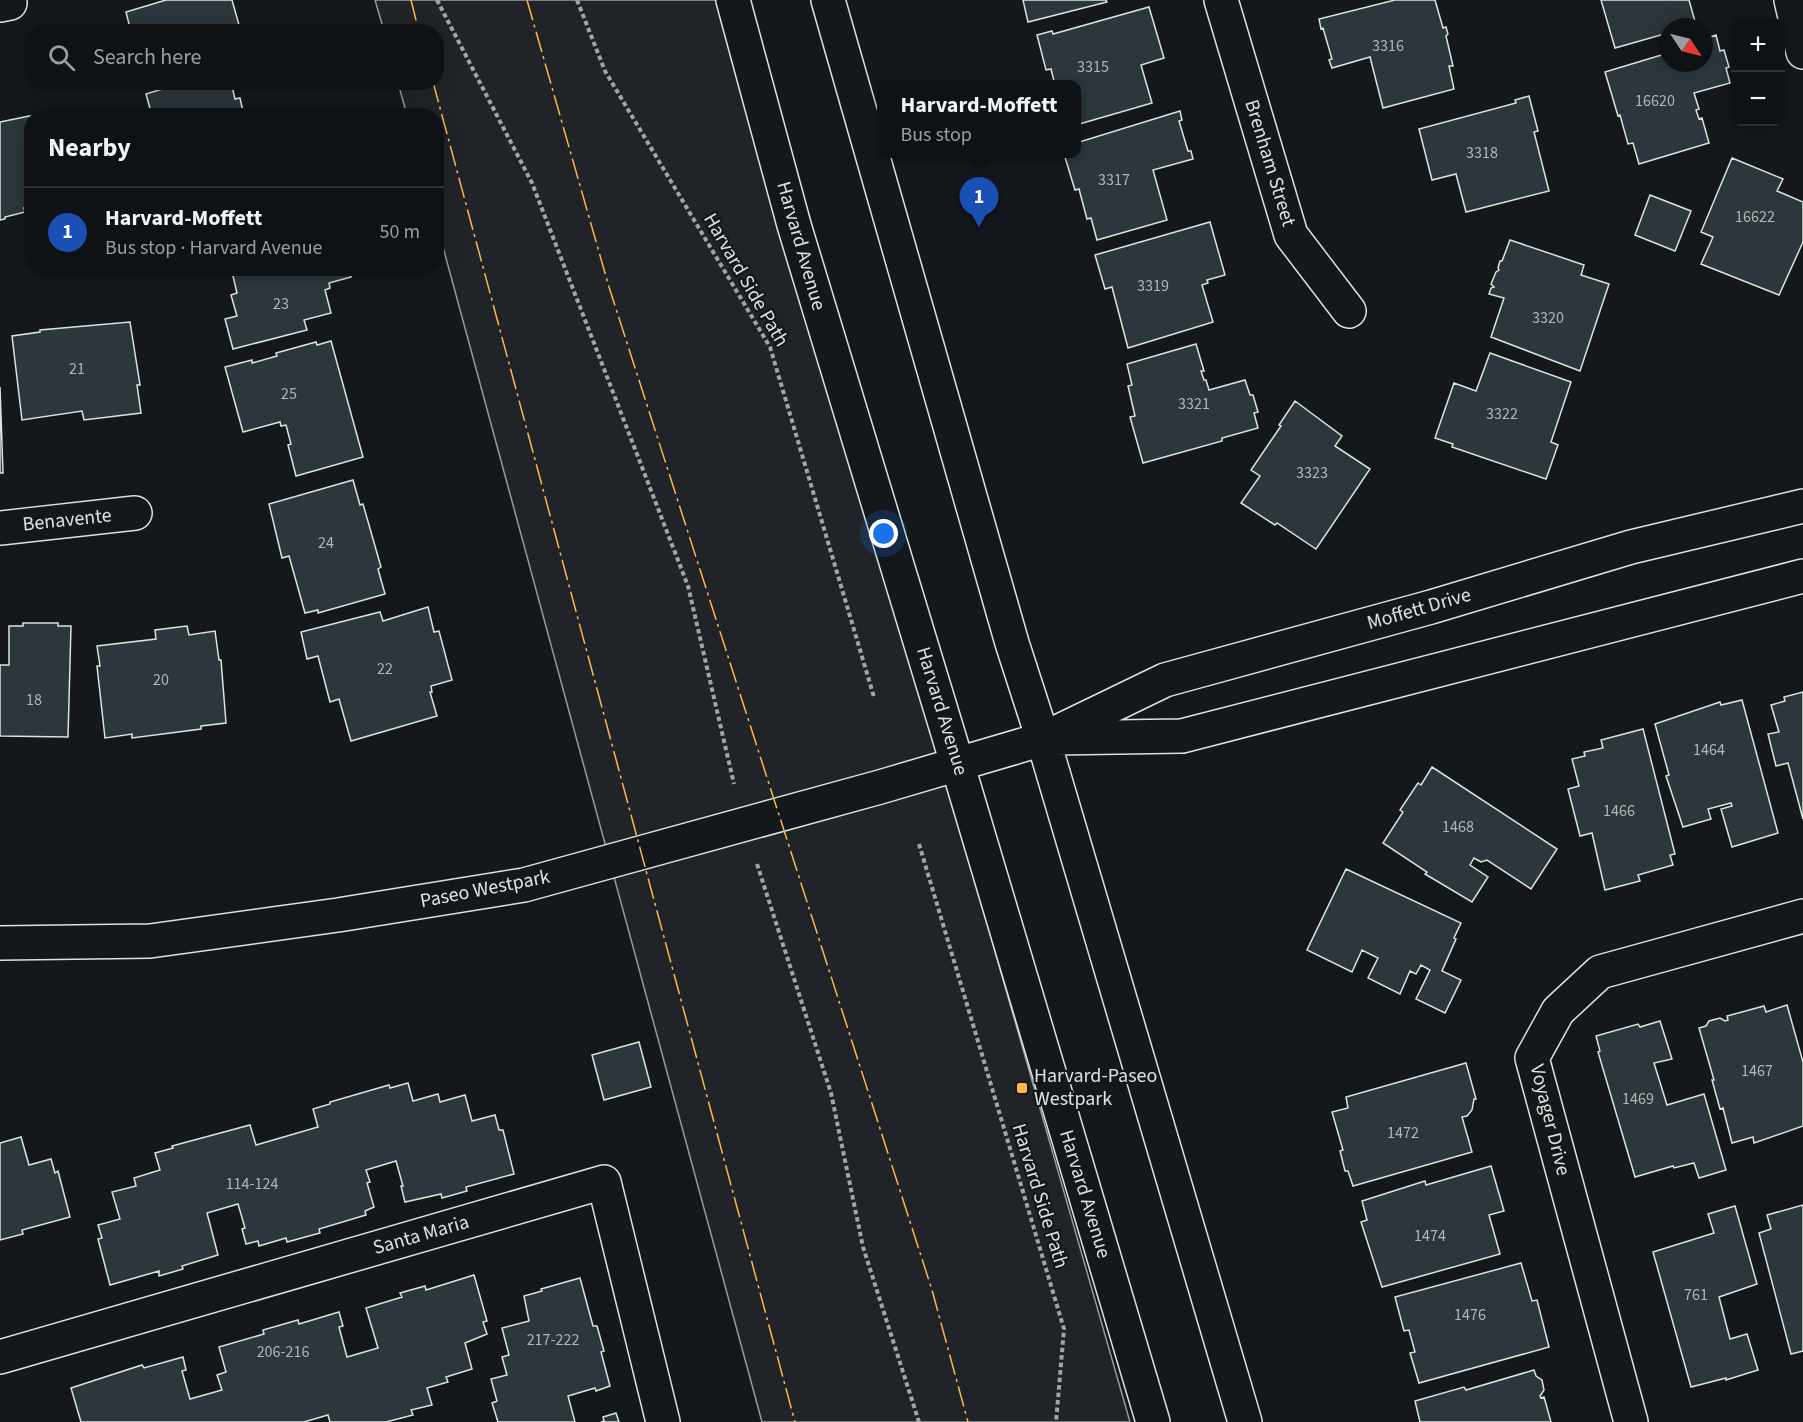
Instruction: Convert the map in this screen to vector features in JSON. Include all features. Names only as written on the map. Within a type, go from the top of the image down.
[{"type":"street","name":"Harvard Avenue","points":[[733,0],[794,225],[1153,1422]]},
{"type":"street","points":[[828,0],[1012,643],[1043,739],[1245,1422]]},
{"type":"street","name":"Brenham Street","points":[[1221,0],[1292,235],[1348,311]]},
{"type":"street","points":[[1791,0],[1803,52]]},
{"type":"street","name":"Moffett Drive","points":[[957,763],[1043,739],[1165,680],[1431,606],[1631,547],[1803,506]]},
{"type":"street","name":"Benavente","points":[[0,528],[135,513]]},
{"type":"street","name":"Moffett Drive","points":[[1043,739],[1182,736],[1803,576]]},
{"type":"street","name":"Paseo Westpark","points":[[0,943],[150,941],[338,915],[524,885],[880,787],[957,763]]},
{"type":"street","name":"Voyager Drive","points":[[1630,1422],[1532,1058],[1558,1011],[1600,972],[1803,916]]},
{"type":"street","name":"Santa Maria","points":[[0,1357],[604,1182],[663,1422]]},
{"type":"path","points":[[437,0],[532,183],[688,586],[743,825],[770,901],[831,1093],[863,1247],[920,1422]]},
{"type":"path","name":"Harvard Side Path","points":[[577,0],[605,71],[770,347],[874,698]]},
{"type":"path","name":"Harvard Side Path","points":[[919,844],[1064,1329],[1056,1422]]},
{"type":"shaded area","points":[[375,0],[722,0],[1130,1422],[762,1422],[444,251],[444,108],[405,108],[400,90],[444,90],[444,24],[382,24]]},
{"type":"building","points":[[166,0],[232,0],[239,24],[129,24],[126,12]]},
{"type":"building","points":[[1023,0],[1106,0],[1107,2],[1028,22]]},
{"type":"building","points":[[1395,0],[1435,0],[1443,28],[1446,27],[1448,34],[1446,36],[1453,66],[1449,66],[1454,89],[1383,108],[1370,57],[1332,68],[1329,60],[1332,59],[1319,19]]},
{"type":"building","points":[[1601,0],[1689,0],[1694,18],[1659,18],[1659,36],[1615,48]]},
{"type":"building","points":[[1149,7],[1164,58],[1141,65],[1152,103],[1081,124],[1081,80],[1054,80],[1051,69],[1046,70],[1037,35],[1052,31],[1053,34]]},
{"type":"building","points":[[1716,35],[1720,51],[1724,50],[1729,67],[1726,68],[1730,83],[1694,93],[1699,109],[1696,110],[1699,119],[1702,118],[1709,143],[1639,164],[1633,143],[1628,144],[1605,72],[1659,56],[1659,72],[1713,72],[1713,36]]},
{"type":"building","points":[[159,90],[233,90],[235,99],[240,98],[242,108],[150,108],[146,94]]},
{"type":"building","points":[[1529,96],[1538,131],[1534,132],[1549,191],[1466,212],[1456,174],[1432,180],[1419,129],[1516,103],[1515,100]]},
{"type":"building","points":[[1180,111],[1182,120],[1179,121],[1188,151],[1191,151],[1193,159],[1153,170],[1167,220],[1097,240],[1091,218],[1087,219],[1079,189],[1075,190],[1065,158],[1081,158],[1081,141]]},
{"type":"building","points":[[24,117],[24,212],[0,220],[0,122]]},
{"type":"building","points":[[1732,158],[1783,179],[1777,191],[1803,202],[1803,242],[1779,295],[1701,264],[1713,237],[1701,232]]},
{"type":"building","points":[[1650,195],[1691,211],[1675,251],[1635,235]]},
{"type":"building","points":[[1210,222],[1225,275],[1207,280],[1208,283],[1202,285],[1213,322],[1128,348],[1112,287],[1105,289],[1095,255]]},
{"type":"building","points":[[1510,240],[1584,265],[1581,275],[1609,284],[1580,371],[1491,337],[1504,298],[1489,294],[1491,288],[1494,287],[1491,284]]},
{"type":"building","points":[[233,276],[351,277],[329,283],[330,288],[325,290],[331,313],[304,320],[307,330],[233,349],[225,319],[237,316],[231,295],[237,293]]},
{"type":"building","points":[[130,322],[140,385],[137,385],[141,413],[84,420],[82,411],[22,420],[12,336],[40,332],[40,330]]},
{"type":"building","points":[[331,341],[363,457],[296,476],[288,445],[291,444],[286,425],[281,426],[280,422],[243,432],[225,367],[252,360],[252,363],[277,356],[276,353],[316,342],[317,345]]},
{"type":"building","points":[[1196,344],[1204,371],[1201,371],[1209,390],[1245,380],[1258,412],[1254,413],[1258,428],[1222,438],[1222,441],[1143,463],[1130,417],[1135,416],[1128,386],[1132,385],[1127,364]]},
{"type":"building","points":[[1490,353],[1571,382],[1551,442],[1558,445],[1546,479],[1452,447],[1453,444],[1435,438],[1454,383],[1476,391]]},
{"type":"building","points":[[0,387],[3,473],[0,473]]},
{"type":"building","points":[[1295,401],[1342,436],[1335,446],[1370,469],[1316,549],[1241,503],[1260,476],[1251,470]]},
{"type":"building","points":[[353,480],[360,505],[363,504],[381,567],[378,569],[385,594],[318,613],[318,610],[305,613],[289,556],[282,558],[269,504]]},
{"type":"building","points":[[428,607],[434,632],[439,631],[452,680],[431,686],[432,692],[430,692],[437,716],[351,741],[339,699],[330,702],[318,656],[307,659],[301,632],[380,612],[383,621]]},
{"type":"building","points":[[23,623],[58,623],[58,626],[71,626],[68,737],[0,736],[0,665],[9,665],[9,626],[23,626]]},
{"type":"building","points":[[187,626],[189,635],[215,631],[219,660],[221,660],[226,723],[201,726],[201,729],[132,738],[132,734],[105,738],[97,646],[156,639],[155,630]]},
{"type":"building","points":[[1803,692],[1803,819],[1788,763],[1776,766],[1768,734],[1779,732],[1771,705],[1785,701],[1784,697]]},
{"type":"building","points":[[1742,700],[1778,833],[1732,847],[1721,809],[1732,806],[1731,803],[1708,809],[1711,819],[1683,827],[1666,776],[1669,775],[1655,724],[1720,702],[1721,705]]},
{"type":"building","points":[[1643,729],[1675,854],[1670,855],[1673,865],[1638,875],[1640,881],[1605,890],[1592,833],[1580,836],[1568,789],[1579,786],[1572,759],[1585,756],[1584,752],[1603,748],[1601,740]]},
{"type":"building","points":[[1432,767],[1557,849],[1531,889],[1487,860],[1481,862],[1474,858],[1470,865],[1488,877],[1472,902],[1425,874],[1427,872],[1383,843],[1403,812],[1400,810],[1418,783],[1421,785]]},
{"type":"building","points":[[1346,869],[1461,923],[1442,971],[1461,980],[1445,1013],[1416,999],[1430,970],[1421,965],[1416,974],[1410,971],[1400,994],[1368,978],[1378,958],[1362,950],[1352,972],[1307,950]]},
{"type":"building","points":[[1787,1005],[1803,1062],[1803,1126],[1754,1143],[1753,1137],[1732,1143],[1723,1108],[1720,1109],[1699,1028],[1706,1026],[1709,1021],[1720,1018],[1725,1021],[1728,1020],[1727,1016],[1764,1006],[1766,1012]]},
{"type":"building","points":[[1660,1021],[1672,1059],[1654,1063],[1667,1105],[1704,1094],[1726,1170],[1699,1178],[1694,1163],[1674,1168],[1673,1166],[1635,1177],[1598,1052],[1600,1051],[1596,1036],[1638,1024],[1640,1027]]},
{"type":"building","points":[[639,1042],[651,1087],[604,1100],[592,1055]]},
{"type":"building","points":[[1466,1063],[1476,1099],[1474,1099],[1472,1110],[1467,1116],[1462,1117],[1472,1152],[1353,1186],[1348,1171],[1345,1171],[1340,1151],[1343,1150],[1332,1112],[1348,1108],[1346,1097]]},
{"type":"building","points":[[408,1083],[413,1101],[438,1094],[440,1102],[465,1095],[472,1121],[495,1115],[499,1130],[503,1130],[514,1174],[466,1187],[467,1191],[442,1198],[441,1194],[405,1202],[396,1161],[366,1170],[374,1207],[365,1211],[366,1215],[319,1229],[320,1233],[287,1242],[286,1238],[259,1246],[258,1241],[246,1244],[242,1229],[245,1228],[238,1204],[207,1213],[218,1255],[159,1276],[159,1271],[110,1285],[98,1239],[102,1238],[98,1225],[120,1219],[112,1192],[136,1186],[134,1178],[160,1170],[155,1153],[173,1148],[172,1146],[250,1125],[256,1145],[318,1127],[313,1109],[330,1104],[330,1102],[389,1085],[390,1088]]},
{"type":"building","points":[[21,1137],[29,1165],[51,1159],[55,1173],[58,1171],[70,1217],[22,1230],[23,1234],[0,1240],[0,1143]]},
{"type":"building","points":[[1491,1166],[1504,1211],[1489,1215],[1500,1254],[1382,1287],[1361,1222],[1367,1220],[1362,1201],[1425,1181],[1426,1185]]},
{"type":"building","points":[[1803,1205],[1803,1351],[1791,1354],[1759,1233],[1771,1229],[1767,1215]]},
{"type":"building","points":[[1735,1206],[1757,1284],[1719,1297],[1730,1339],[1747,1334],[1758,1370],[1726,1380],[1726,1378],[1691,1387],[1653,1252],[1714,1233],[1708,1214]]},
{"type":"building","points":[[1521,1263],[1532,1301],[1537,1300],[1549,1347],[1419,1383],[1410,1353],[1415,1352],[1409,1330],[1404,1331],[1395,1297]]},
{"type":"building","points":[[474,1275],[487,1321],[483,1322],[487,1334],[465,1343],[472,1369],[446,1377],[448,1382],[427,1388],[432,1405],[411,1410],[413,1415],[386,1422],[330,1422],[328,1415],[304,1422],[81,1422],[71,1388],[142,1365],[144,1368],[183,1357],[186,1370],[182,1371],[190,1399],[222,1390],[217,1375],[226,1372],[219,1347],[264,1334],[263,1330],[298,1320],[299,1324],[339,1312],[343,1326],[339,1327],[347,1357],[378,1348],[366,1308],[402,1297],[400,1293],[425,1286],[426,1290]]},
{"type":"building","points":[[580,1278],[593,1326],[597,1326],[604,1351],[601,1352],[610,1386],[568,1396],[575,1422],[498,1422],[492,1403],[497,1401],[491,1379],[507,1375],[502,1357],[509,1355],[502,1328],[529,1321],[524,1296]]},
{"type":"building","points":[[1534,1370],[1536,1376],[1542,1380],[1544,1390],[1540,1396],[1544,1397],[1551,1422],[1420,1422],[1415,1401],[1464,1387],[1466,1390]]},
{"type":"building","points":[[616,1413],[619,1422],[601,1422],[604,1421],[603,1417]]},
{"type":"power","points":[[411,0],[417,24]]},
{"type":"power","points":[[527,0],[609,287],[932,1290],[968,1422]]},
{"type":"power","points":[[435,90],[440,108]]},
{"type":"power","points":[[444,123],[795,1422]]},
{"type":"place","name":"Harvard-Moffett","points":[[979,227]]},
{"type":"place","name":"Harvard-Paseo Westpark","points":[[1022,1088]]}]
